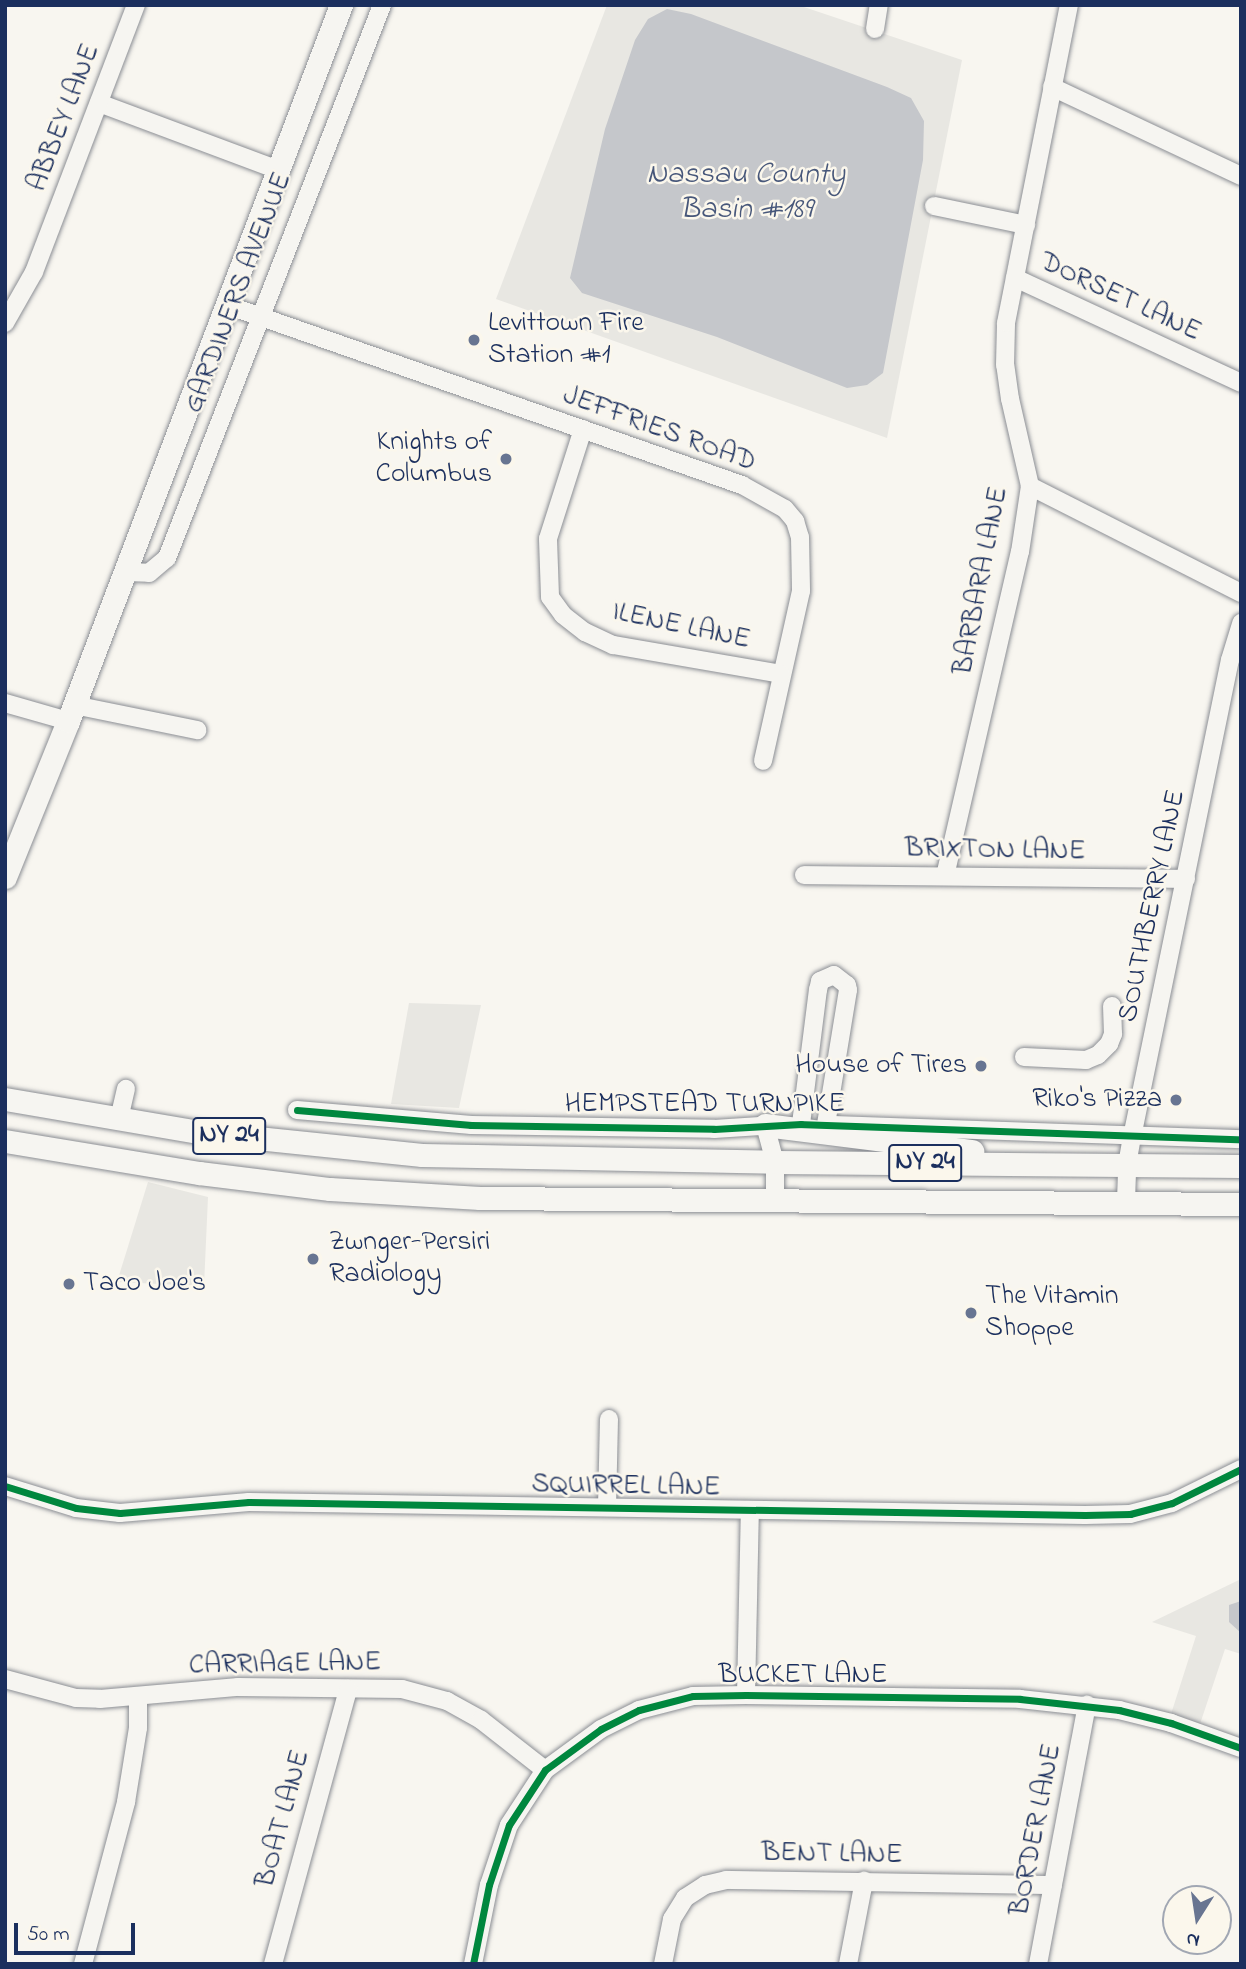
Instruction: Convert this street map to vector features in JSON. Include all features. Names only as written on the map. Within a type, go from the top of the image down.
[{"type":"main road","name":"GARDINERS AVENUE","points":[[8,864],[71,713],[341,5]]},
{"type":"main road","name":"HEMPSTEAD TURNPIKE","points":[[5,1099],[235,1137],[422,1155],[775,1162],[1241,1166]]},
{"type":"main road","points":[[765,1125],[1076,1164]]},
{"type":"main road","name":"NY 24","points":[[5,1141],[199,1173],[330,1189],[480,1198],[775,1202],[1126,1201],[1241,1205]]},
{"type":"street","name":"ABBEY LANE","points":[[5,323],[34,272],[136,5]]},
{"type":"street","name":"GARDINERS AVENUE","points":[[125,572],[149,573],[167,558],[382,5]]},
{"type":"street","points":[[874,29],[879,5]]},
{"type":"street","name":"BARBARA LANE","points":[[945,876],[1020,552],[1030,486],[1005,365],[1006,323],[1069,5]]},
{"type":"street","points":[[1052,87],[1241,176]]},
{"type":"street","points":[[99,103],[278,170]]},
{"type":"street","points":[[934,206],[1026,225]]},
{"type":"street","name":"DORSET LANE","points":[[1015,278],[1241,383]]},
{"type":"street","name":"JEFFRIES ROAD","points":[[227,305],[742,485],[785,509],[795,521],[802,555],[802,591],[763,761]]},
{"type":"street","name":"ILENE LANE","points":[[583,429],[548,539],[551,597],[563,615],[585,632],[613,645],[781,674]]},
{"type":"street","points":[[1030,486],[1241,593]]},
{"type":"street","name":"SOUTHBERRY LANE","points":[[1126,1201],[1127,1165],[1132,1137],[1230,660],[1241,623]]},
{"type":"street","points":[[5,703],[197,730]]},
{"type":"street","name":"BRIXTON LANE","points":[[804,875],[1186,879]]},
{"type":"street","points":[[801,1124],[818,990],[820,981],[834,975],[847,985],[848,990],[826,1125]]},
{"type":"street","points":[[1024,1057],[1086,1060],[1098,1055],[1109,1044],[1113,1034],[1112,1006]]},
{"type":"street","points":[[119,1119],[126,1088]]},
{"type":"street","name":"HEMPSTEAD TURNPIKE","points":[[297,1110],[471,1125],[714,1129],[801,1124],[1241,1139]]},
{"type":"street","points":[[765,1125],[775,1162],[775,1202]]},
{"type":"street","points":[[714,1129],[749,1136],[775,1162]]},
{"type":"street","points":[[607,1507],[609,1419]]},
{"type":"street","name":"SQUIRREL LANE","points":[[5,1486],[96,1512],[249,1502],[1130,1514],[1172,1503],[1241,1469]]},
{"type":"street","points":[[746,1695],[750,1510]]},
{"type":"street","name":"CARRIAGE LANE","points":[[5,1679],[76,1698],[138,1698],[237,1687],[401,1689],[447,1701],[481,1720],[545,1770]]},
{"type":"street","name":"BOAT LANE","points":[[273,1964],[348,1689]]},
{"type":"street","name":"BUCKET LANE","points":[[473,1964],[489,1885],[509,1825],[545,1770],[601,1729],[639,1710],[693,1696],[1020,1699],[1087,1705],[1171,1723],[1241,1748]]},
{"type":"street","points":[[83,1964],[126,1802],[138,1728],[138,1698]]},
{"type":"street","name":"BORDER LANE","points":[[1038,1964],[1087,1705]]},
{"type":"street","name":"BENT LANE","points":[[663,1964],[671,1919],[685,1898],[705,1885],[726,1880],[1053,1885]]},
{"type":"street","points":[[848,1964],[864,1881]]},
{"type":"shaded area","name":"Nassau County Basin #189","points":[[607,5],[798,5],[962,60],[887,438],[496,299]]},
{"type":"shaded area","points":[[409,1003],[481,1005],[459,1108],[391,1104]]},
{"type":"shaded area","points":[[148,1182],[208,1197],[204,1286],[117,1282]]},
{"type":"shaded area","points":[[1241,1579],[1241,1654],[1225,1649],[1200,1724],[1171,1714],[1196,1636],[1152,1622]]},
{"type":"water","name":"Nassau County Basin #189","points":[[667,9],[691,14],[887,87],[911,98],[924,121],[923,160],[883,373],[867,385],[847,388],[717,337],[582,293],[570,278],[605,129],[635,40],[648,19]]},
{"type":"water","points":[[1241,1601],[1241,1633],[1229,1622],[1229,1605]]},
{"type":"cycle path","points":[[297,1110],[471,1125],[714,1129],[801,1124],[1241,1139]]},
{"type":"cycle path","points":[[5,1486],[76,1508],[120,1513],[249,1502],[1085,1515],[1130,1514],[1172,1503],[1241,1469]]},
{"type":"cycle path","points":[[473,1964],[489,1885],[509,1825],[545,1770],[601,1729],[639,1710],[693,1696],[1020,1699],[1119,1710],[1171,1723],[1241,1748]]},
{"type":"place","name":"Levittown Fire Station #1","points":[[474,340]]},
{"type":"place","name":"Knights of Columbus","points":[[506,459]]},
{"type":"place","name":"House of Tires","points":[[981,1066]]},
{"type":"place","name":"Riko's Pizza","points":[[1176,1100]]},
{"type":"place","name":"Zwnger-Persiri Radiology","points":[[313,1259]]},
{"type":"place","name":"Taco Joe's","points":[[69,1284]]},
{"type":"place","name":"The Vitamin Shoppe","points":[[971,1313]]}]
